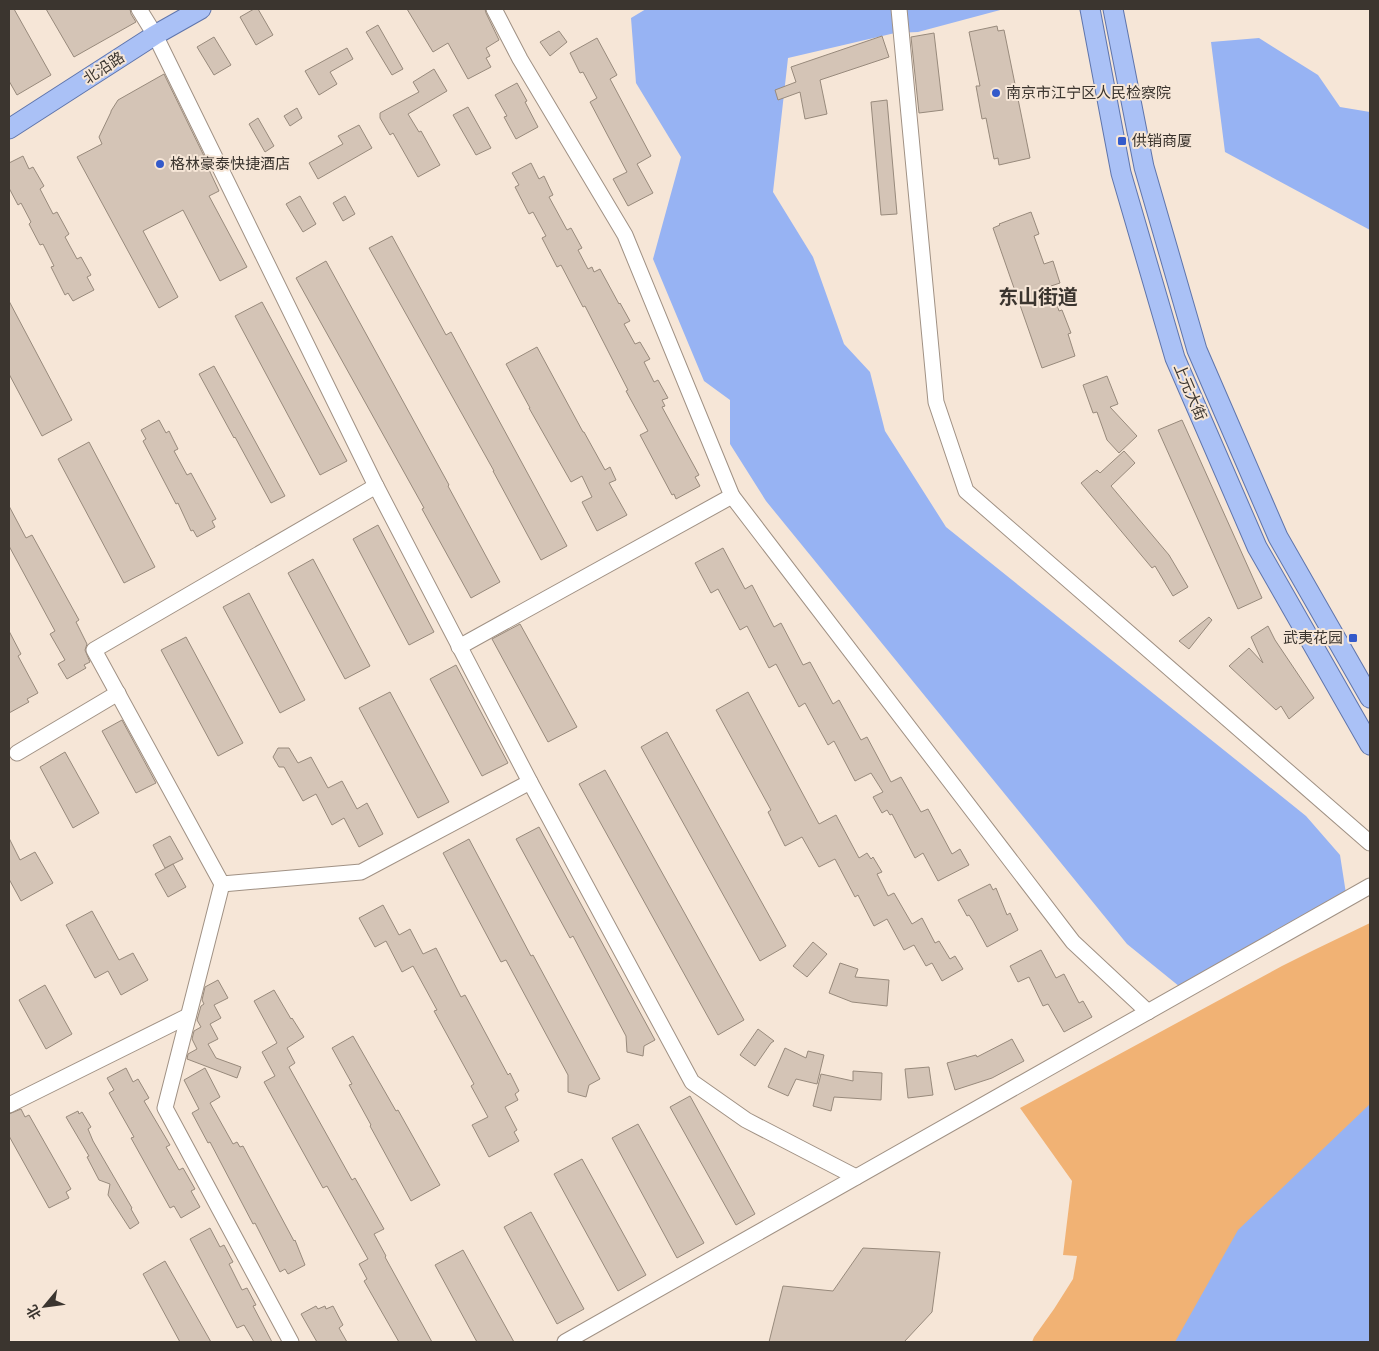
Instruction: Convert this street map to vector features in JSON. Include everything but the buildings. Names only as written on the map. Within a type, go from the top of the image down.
[{"type":"main road","name":"北沿路","points":[[9,129],[155,35],[201,9]]},
{"type":"main road","name":"上元大街","points":[[1090,9],[1121,173],[1175,358],[1257,547],[1370,745]]},
{"type":"main road","name":"上元大街","points":[[1114,9],[1144,167],[1197,350],[1278,537],[1370,698]]},
{"type":"street","points":[[139,9],[155,35],[376,486],[530,782],[692,1082],[746,1120],[856,1177]]},
{"type":"street","points":[[494,9],[520,59],[625,235],[732,496],[1073,942],[1148,1012]]},
{"type":"street","points":[[899,9],[936,402],[966,491],[1370,843]]},
{"type":"street","points":[[291,1342],[164,1108],[222,884],[94,650],[376,486]]},
{"type":"street","points":[[460,648],[732,496]]},
{"type":"street","points":[[17,753],[118,693]]},
{"type":"street","points":[[222,884],[361,872],[530,782]]},
{"type":"street","points":[[565,1342],[1370,886]]},
{"type":"street","points":[[9,1106],[188,1016]]},
{"type":"shaded area","points":[[1370,923],[1370,1342],[1032,1342],[1073,1279],[1077,1256],[1063,1255],[1072,1181],[1020,1108],[1282,966]]},
{"type":"water","points":[[646,9],[1004,9],[918,32],[895,33],[788,58],[773,192],[813,257],[844,344],[870,372],[885,431],[946,527],[1306,816],[1340,855],[1347,900],[1185,991],[1127,944],[766,501],[730,444],[730,400],[704,381],[653,259],[681,157],[636,83],[631,18]]},
{"type":"water","points":[[1259,38],[1318,75],[1340,107],[1370,112],[1370,230],[1225,152],[1211,42]]},
{"type":"water","points":[[1370,1104],[1370,1342],[1175,1342],[1238,1230]]},
{"type":"place","name":"南京市江宁区人民检察院","points":[[996,93]]},
{"type":"place","name":"供销商厦","points":[[1122,141]]},
{"type":"place","name":"格林豪泰快捷酒店","points":[[160,164]]},
{"type":"place","name":"武夷花园","points":[[1353,638]]},
{"type":"district","name":"东山街道","points":[[1038,297]]}]
